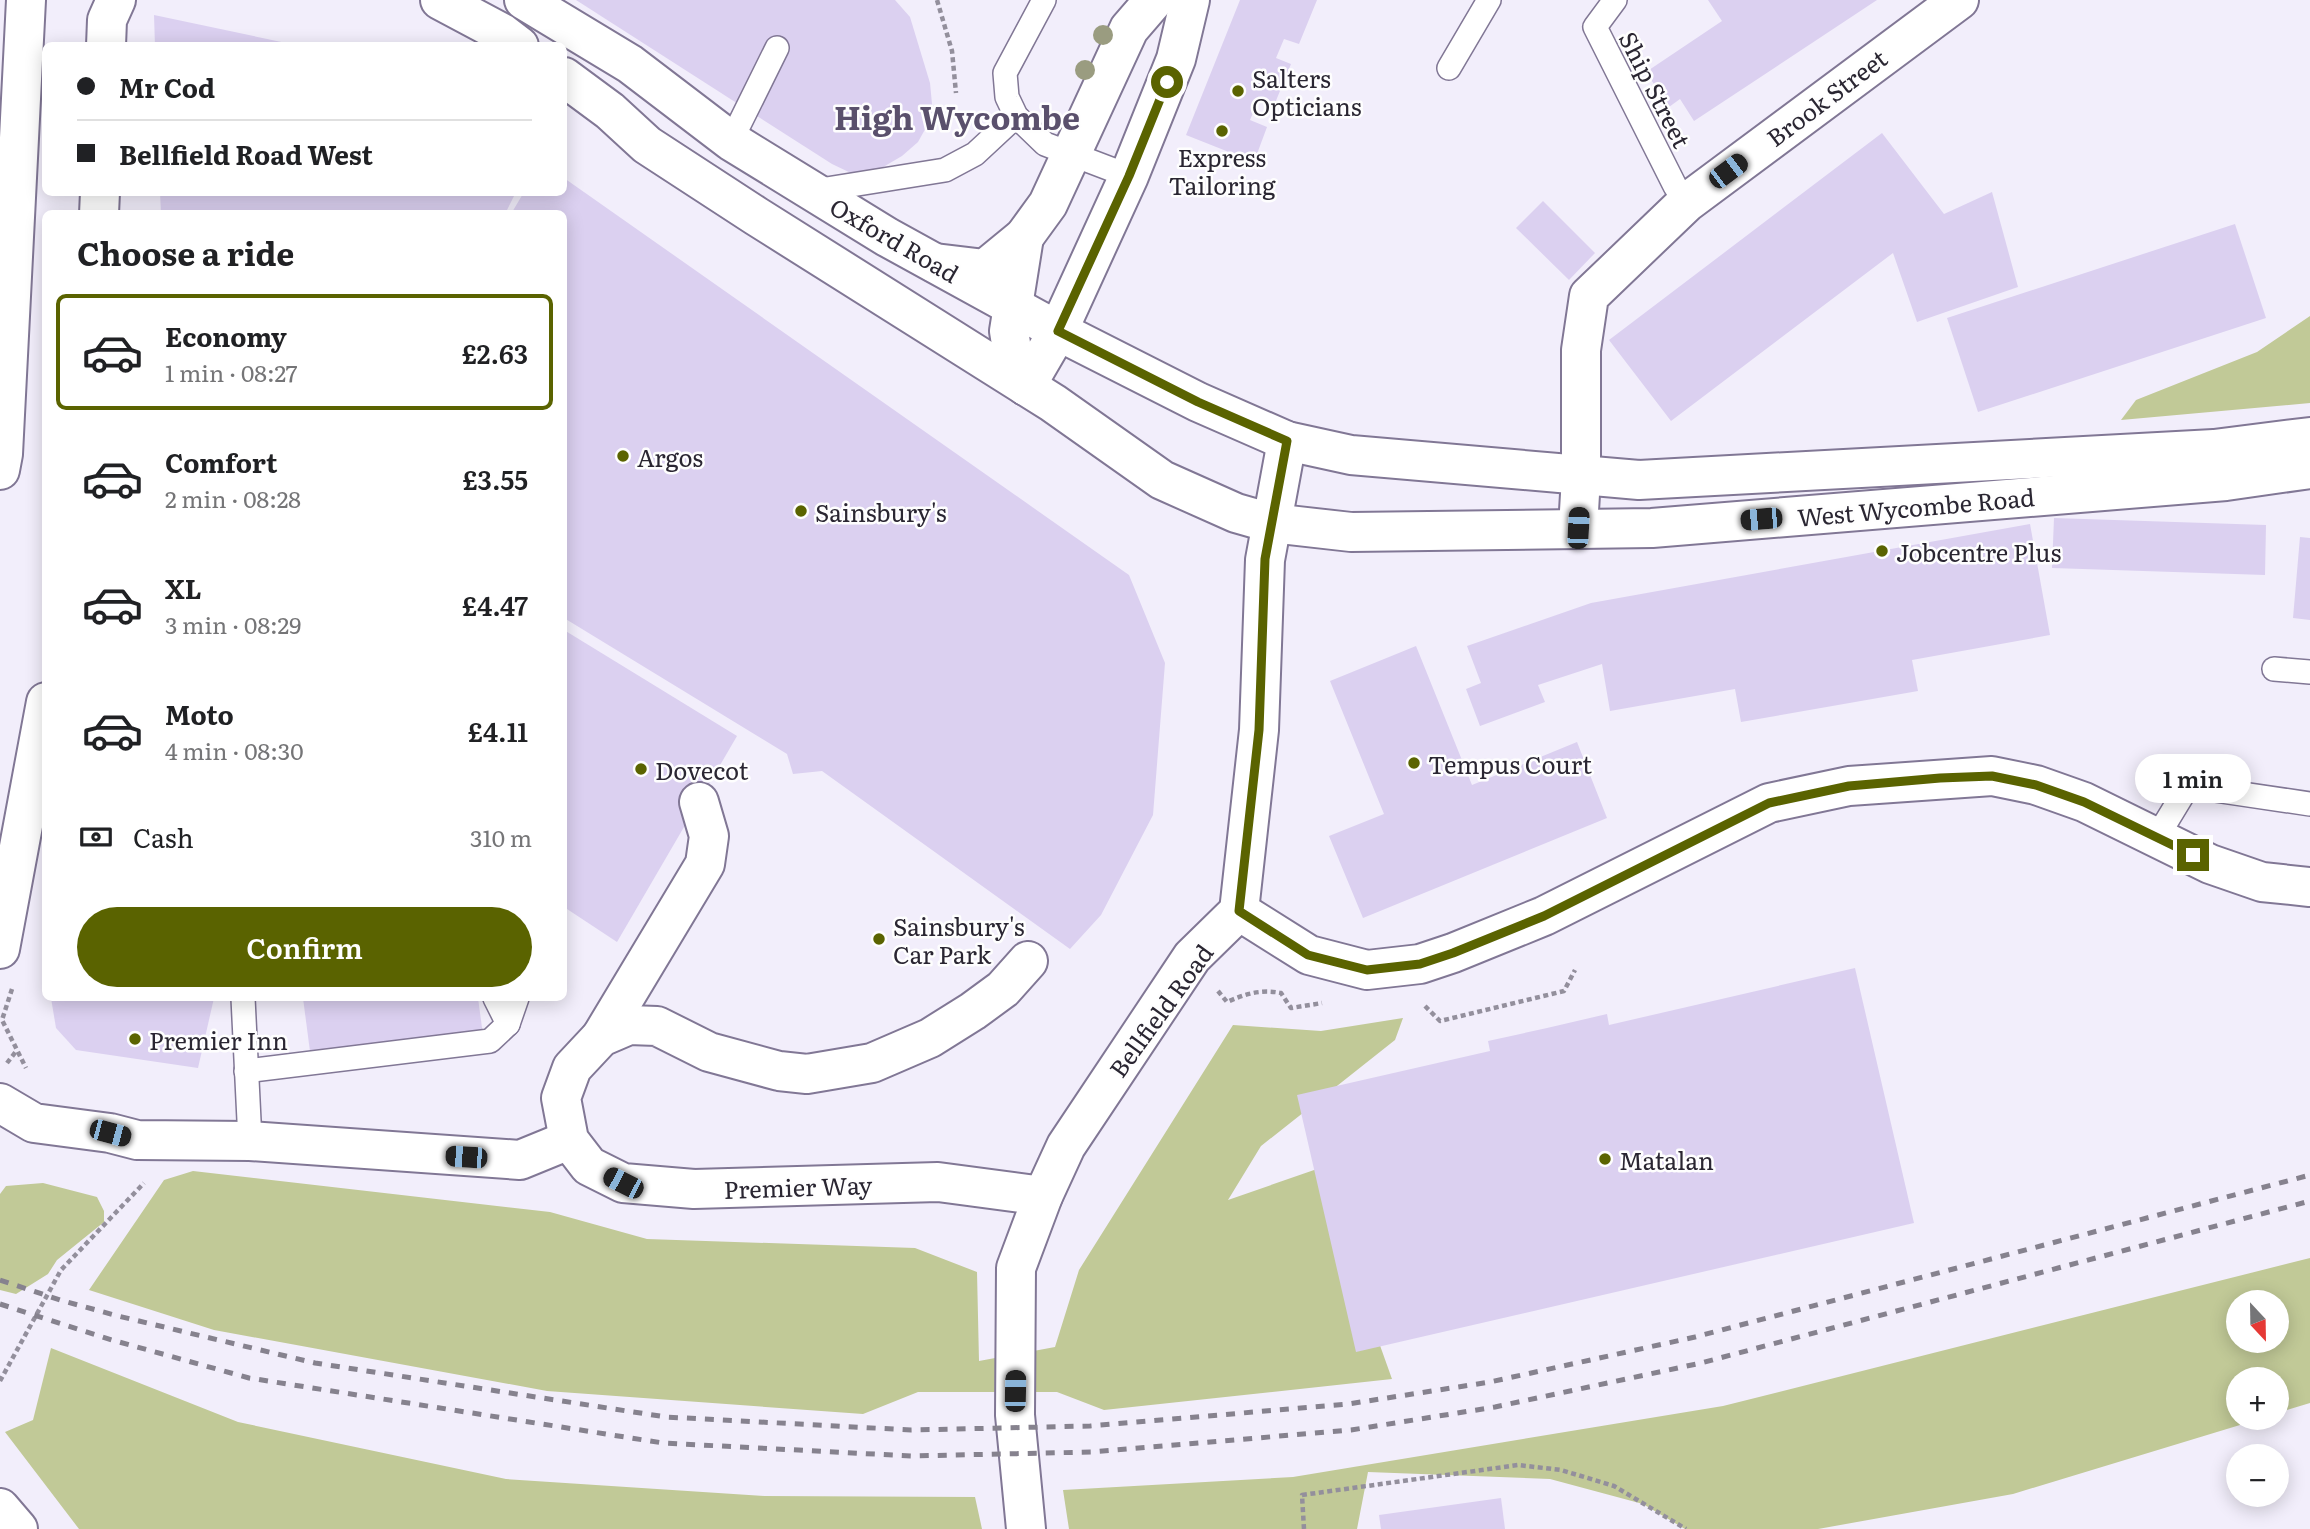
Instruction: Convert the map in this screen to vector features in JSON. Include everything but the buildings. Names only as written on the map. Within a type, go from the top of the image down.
[{"type":"street","points":[[0,470],[3,454],[26,0]]},
{"type":"street","points":[[106,42],[107,20],[116,0]]},
{"type":"street","points":[[440,0],[514,42]]},
{"type":"street","name":"Oxford Road","points":[[524,0],[630,64],[731,141],[887,237],[1058,331],[1198,402],[1287,441]]},
{"type":"street","points":[[935,263],[985,269],[1024,237],[1048,204],[1129,29],[1154,0]]},
{"type":"street","points":[[1026,386],[1058,331],[1129,176],[1176,59],[1190,0]]},
{"type":"street","name":"Brook Street","points":[[1578,528],[1581,477],[1581,350],[1589,296],[1686,202],[1959,0]]},
{"type":"street","points":[[567,79],[610,111],[647,145],[1026,386],[1162,480],[1236,513],[1270,523]]},
{"type":"street","points":[[1024,237],[1009,331],[1015,369],[1026,386]]},
{"type":"street","name":"West Wycombe Road","points":[[1287,441],[1351,455],[1639,480],[2214,449],[2310,437]]},
{"type":"street","points":[[1287,441],[1265,559],[1259,730],[1239,911],[1308,955],[1367,970],[1420,964],[1544,916],[1769,803],[1849,786],[1915,780],[1992,776],[2036,785],[2084,802],[2210,864],[2262,882],[2310,887]]},
{"type":"street","name":"West Wycombe Road","points":[[1270,523],[1351,532],[1665,527],[2226,481],[2310,468]]},
{"type":"street","points":[[7,965],[42,729]]},
{"type":"street","points":[[0,1103],[34,1123],[110,1133],[137,1140],[250,1141],[520,1160],[569,1140],[561,1098],[572,1068],[601,1037],[705,864],[709,836],[699,802]]},
{"type":"street","name":"Bellfield Road","points":[[1026,1529],[1015,1415],[1016,1268],[1043,1196],[1066,1146],[1192,957],[1239,911]]},
{"type":"street","points":[[601,1037],[629,1025],[657,1027],[709,1052],[779,1071],[807,1074],[841,1070],[872,1063],[930,1038],[1003,989],[1028,961]]},
{"type":"street","name":"Premier Way","points":[[569,1140],[589,1166],[623,1183],[694,1189],[938,1182],[1043,1196]]},
{"type":"street","points":[[0,1508],[18,1529]]},
{"type":"lane","points":[[1044,0],[1005,73],[1007,97],[1016,116],[1045,145],[1129,176]]},
{"type":"lane","points":[[1449,68],[1489,0]]},
{"type":"lane","name":"Ship Street","points":[[1615,0],[1595,27],[1675,186],[1686,202]]},
{"type":"lane","points":[[731,141],[777,48]]},
{"type":"lane","points":[[814,191],[945,170],[975,154],[1016,116]]},
{"type":"lane","points":[[2274,669],[2310,672]]},
{"type":"lane","points":[[2157,837],[2188,786],[2310,804]]},
{"type":"lane","points":[[243,1001],[250,1141]]},
{"type":"lane","points":[[496,1001],[508,1024]]},
{"type":"lane","points":[[246,1071],[490,1041],[508,1024],[516,1001]]},
{"type":"path","points":[[937,0],[952,51],[956,93]]},
{"type":"path","points":[[1192,957],[1227,1002],[1245,994],[1268,990],[1281,993],[1291,1008]]},
{"type":"path","points":[[7,965],[2,1020],[29,1073]]},
{"type":"path","points":[[1417,998],[1440,1021],[1564,991],[1575,970]]},
{"type":"path","points":[[0,1381],[61,1270],[148,1180]]},
{"type":"path","points":[[1304,1529],[1302,1495],[1518,1465],[1561,1471],[1614,1486],[1686,1529]]},
{"type":"green space","points":[[2310,316],[2310,403],[2121,420],[2136,400],[2257,352]]},
{"type":"green space","points":[[1403,1018],[1395,1040],[1261,1146],[1228,1200],[1317,1169],[1392,1379],[1104,1410],[1057,1392],[918,1392],[863,1414],[547,1391],[214,1330],[89,1290],[164,1180],[193,1171],[550,1212],[647,1239],[915,1248],[977,1272],[979,1361],[1055,1347],[1079,1270],[1233,1025],[1321,1031]]},
{"type":"green space","points":[[43,1183],[97,1197],[104,1211],[104,1222],[57,1260],[48,1274],[16,1294],[0,1290],[0,1194],[6,1186]]},
{"type":"green space","points":[[2310,1258],[2310,1403],[2289,1409],[2289,1367],[2226,1367],[2226,1429],[2013,1494],[1818,1529],[1685,1529],[1643,1504],[1550,1479],[1368,1472],[1357,1529],[1069,1529],[1063,1490],[1293,1477],[1723,1406]]},
{"type":"green space","points":[[51,1348],[238,1422],[506,1479],[764,1496],[975,1497],[982,1529],[79,1529],[5,1432],[33,1420]]},
{"type":"railway","points":[[0,1280],[118,1316],[315,1363],[666,1417],[911,1430],[1090,1426],[1348,1404],[1490,1382],[1695,1337],[2310,1175]]},
{"type":"railway","points":[[0,1304],[112,1340],[249,1378],[663,1443],[911,1456],[1092,1452],[1351,1430],[1495,1407],[1701,1363],[2310,1201]]},
{"type":"place","name":"Salters Opticians","points":[[1238,91]]},
{"type":"place","name":"Express Tailoring","points":[[1222,131]]},
{"type":"place","name":"Argos","points":[[623,456]]},
{"type":"place","name":"Sainsbury's","points":[[801,511]]},
{"type":"place","name":"Jobcentre Plus","points":[[1882,551]]},
{"type":"place","name":"Tempus Court","points":[[1414,763]]},
{"type":"place","name":"Dovecot","points":[[641,769]]},
{"type":"place","name":"Sainsbury's Car Park","points":[[879,939]]},
{"type":"place","name":"Premier Inn","points":[[135,1039]]},
{"type":"place","name":"Matalan","points":[[1605,1159]]},
{"type":"district","name":"High Wycombe","points":[[957,116]]},
{"type":"route","points":[[1167,82],[1094,257],[1058,331],[1198,402],[1287,441],[1265,559],[1259,730],[1239,911],[1308,955],[1367,970],[1420,964],[1544,916],[1769,803],[1849,786],[1940,778],[1992,776],[2036,785],[2084,802],[2193,855]]}]
